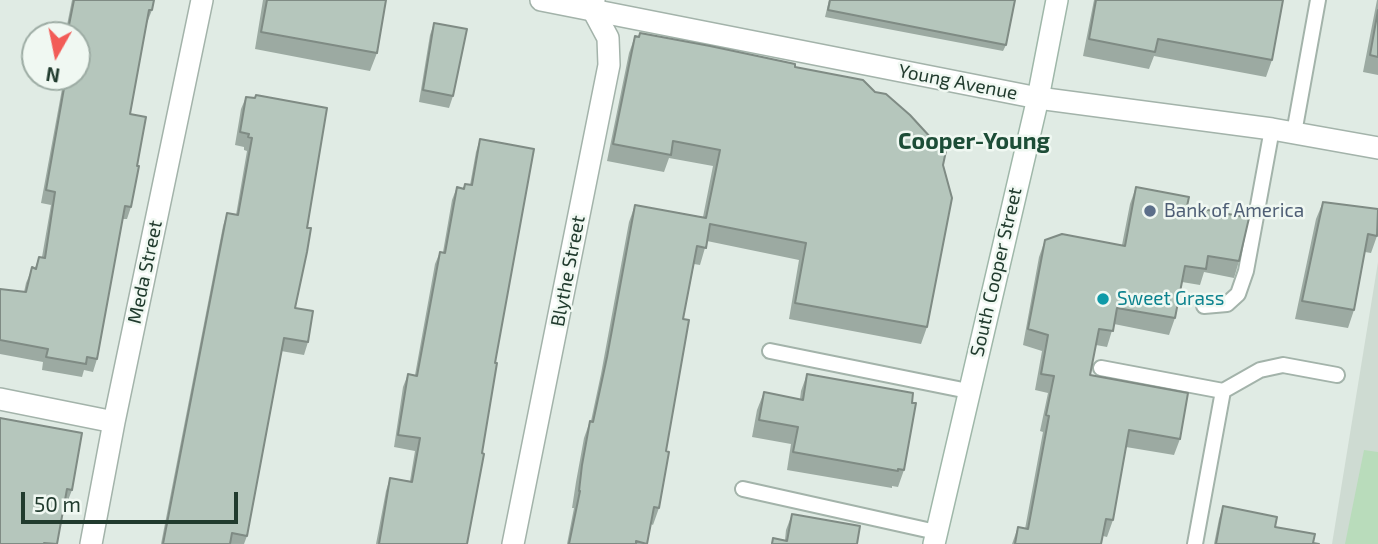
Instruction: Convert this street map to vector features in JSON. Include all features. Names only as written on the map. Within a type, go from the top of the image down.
[{"type":"street","name":"Meda Street","points":[[91,544],[202,0]]},
{"type":"street","name":"Young Avenue","points":[[541,0],[594,5],[1038,97],[1272,129],[1378,148]]},
{"type":"street","name":"South Cooper Street","points":[[935,538],[1038,97],[1057,0]]},
{"type":"street","name":"Blythe Street","points":[[513,544],[609,65],[608,38],[594,5]]},
{"type":"street","points":[[0,399],[114,422]]},
{"type":"lane","points":[[1294,133],[1318,0]]},
{"type":"lane","points":[[1203,306],[1227,304],[1238,294],[1246,271],[1272,129]]},
{"type":"lane","points":[[770,351],[968,391]]},
{"type":"lane","points":[[1101,368],[1223,391],[1260,370],[1283,365],[1337,375]]},
{"type":"lane","points":[[1195,544],[1223,391]]},
{"type":"lane","points":[[743,489],[935,538]]},
{"type":"shaded area","points":[[1378,262],[1378,544],[1332,544]]},
{"type":"green space","points":[[1364,450],[1378,452],[1378,544],[1345,544]]},
{"type":"building","points":[[74,0],[154,0],[152,10],[149,10],[130,114],[146,117],[139,166],[131,207],[125,206],[97,359],[87,357],[86,364],[46,357],[48,349],[0,340],[0,289],[26,292],[32,267],[36,269],[39,257],[45,258],[55,192],[46,190],[64,91],[91,91],[91,21],[70,21]]},
{"type":"building","points":[[267,0],[386,0],[377,53],[261,32]]},
{"type":"building","points":[[830,0],[1015,0],[1006,45],[828,10]]},
{"type":"building","points":[[1096,0],[1283,0],[1272,60],[1158,39],[1155,52],[1089,39]]},
{"type":"building","points":[[1378,10],[1378,57],[1370,55]]},
{"type":"building","points":[[434,23],[467,29],[453,96],[423,90]]},
{"type":"building","points":[[640,33],[863,80],[875,92],[886,94],[932,139],[939,140],[946,151],[943,165],[952,198],[927,327],[795,303],[806,243],[710,224],[706,248],[697,246],[683,319],[689,320],[666,451],[669,452],[659,508],[654,507],[647,544],[636,541],[636,544],[569,544],[590,421],[593,422],[607,357],[635,205],[706,218],[720,150],[673,141],[671,155],[613,144],[635,36],[639,37]]},
{"type":"building","points":[[256,95],[327,108],[307,228],[311,228],[295,308],[313,311],[308,342],[284,338],[247,536],[232,533],[230,544],[163,544],[227,213],[238,215],[252,138],[248,137],[249,134],[240,132],[246,97],[255,98]]},
{"type":"building","points":[[480,139],[534,149],[495,363],[482,453],[484,454],[467,544],[379,544],[390,478],[412,482],[420,438],[398,435],[408,374],[417,376],[440,252],[445,253],[457,187],[464,189],[465,184],[472,185]]},
{"type":"building","points":[[1136,187],[1189,197],[1187,206],[1249,218],[1239,261],[1208,256],[1206,269],[1185,266],[1175,318],[1117,308],[1113,331],[1099,329],[1090,375],[1188,393],[1180,439],[1129,430],[1113,520],[1106,519],[1101,544],[1015,544],[1018,527],[1028,529],[1054,376],[1041,374],[1048,335],[1028,329],[1045,240],[1062,234],[1125,246]]},
{"type":"building","points":[[1323,202],[1378,209],[1377,236],[1368,234],[1354,310],[1302,301]]},
{"type":"building","points":[[807,374],[913,393],[912,403],[916,403],[904,470],[793,452],[798,427],[759,420],[764,392],[803,400]]},
{"type":"building","points":[[0,418],[82,433],[72,490],[67,489],[57,544],[0,544]]},
{"type":"building","points":[[1223,506],[1277,517],[1275,527],[1315,534],[1313,543],[1319,544],[1216,544]]},
{"type":"building","points":[[792,514],[860,526],[857,544],[772,544],[773,538],[787,541]]},
{"type":"place","name":"Bank of America","points":[[1150,211]]},
{"type":"place","name":"Sweet Grass","points":[[1103,299]]},
{"type":"district","name":"Cooper-Young","points":[[974,141]]}]
